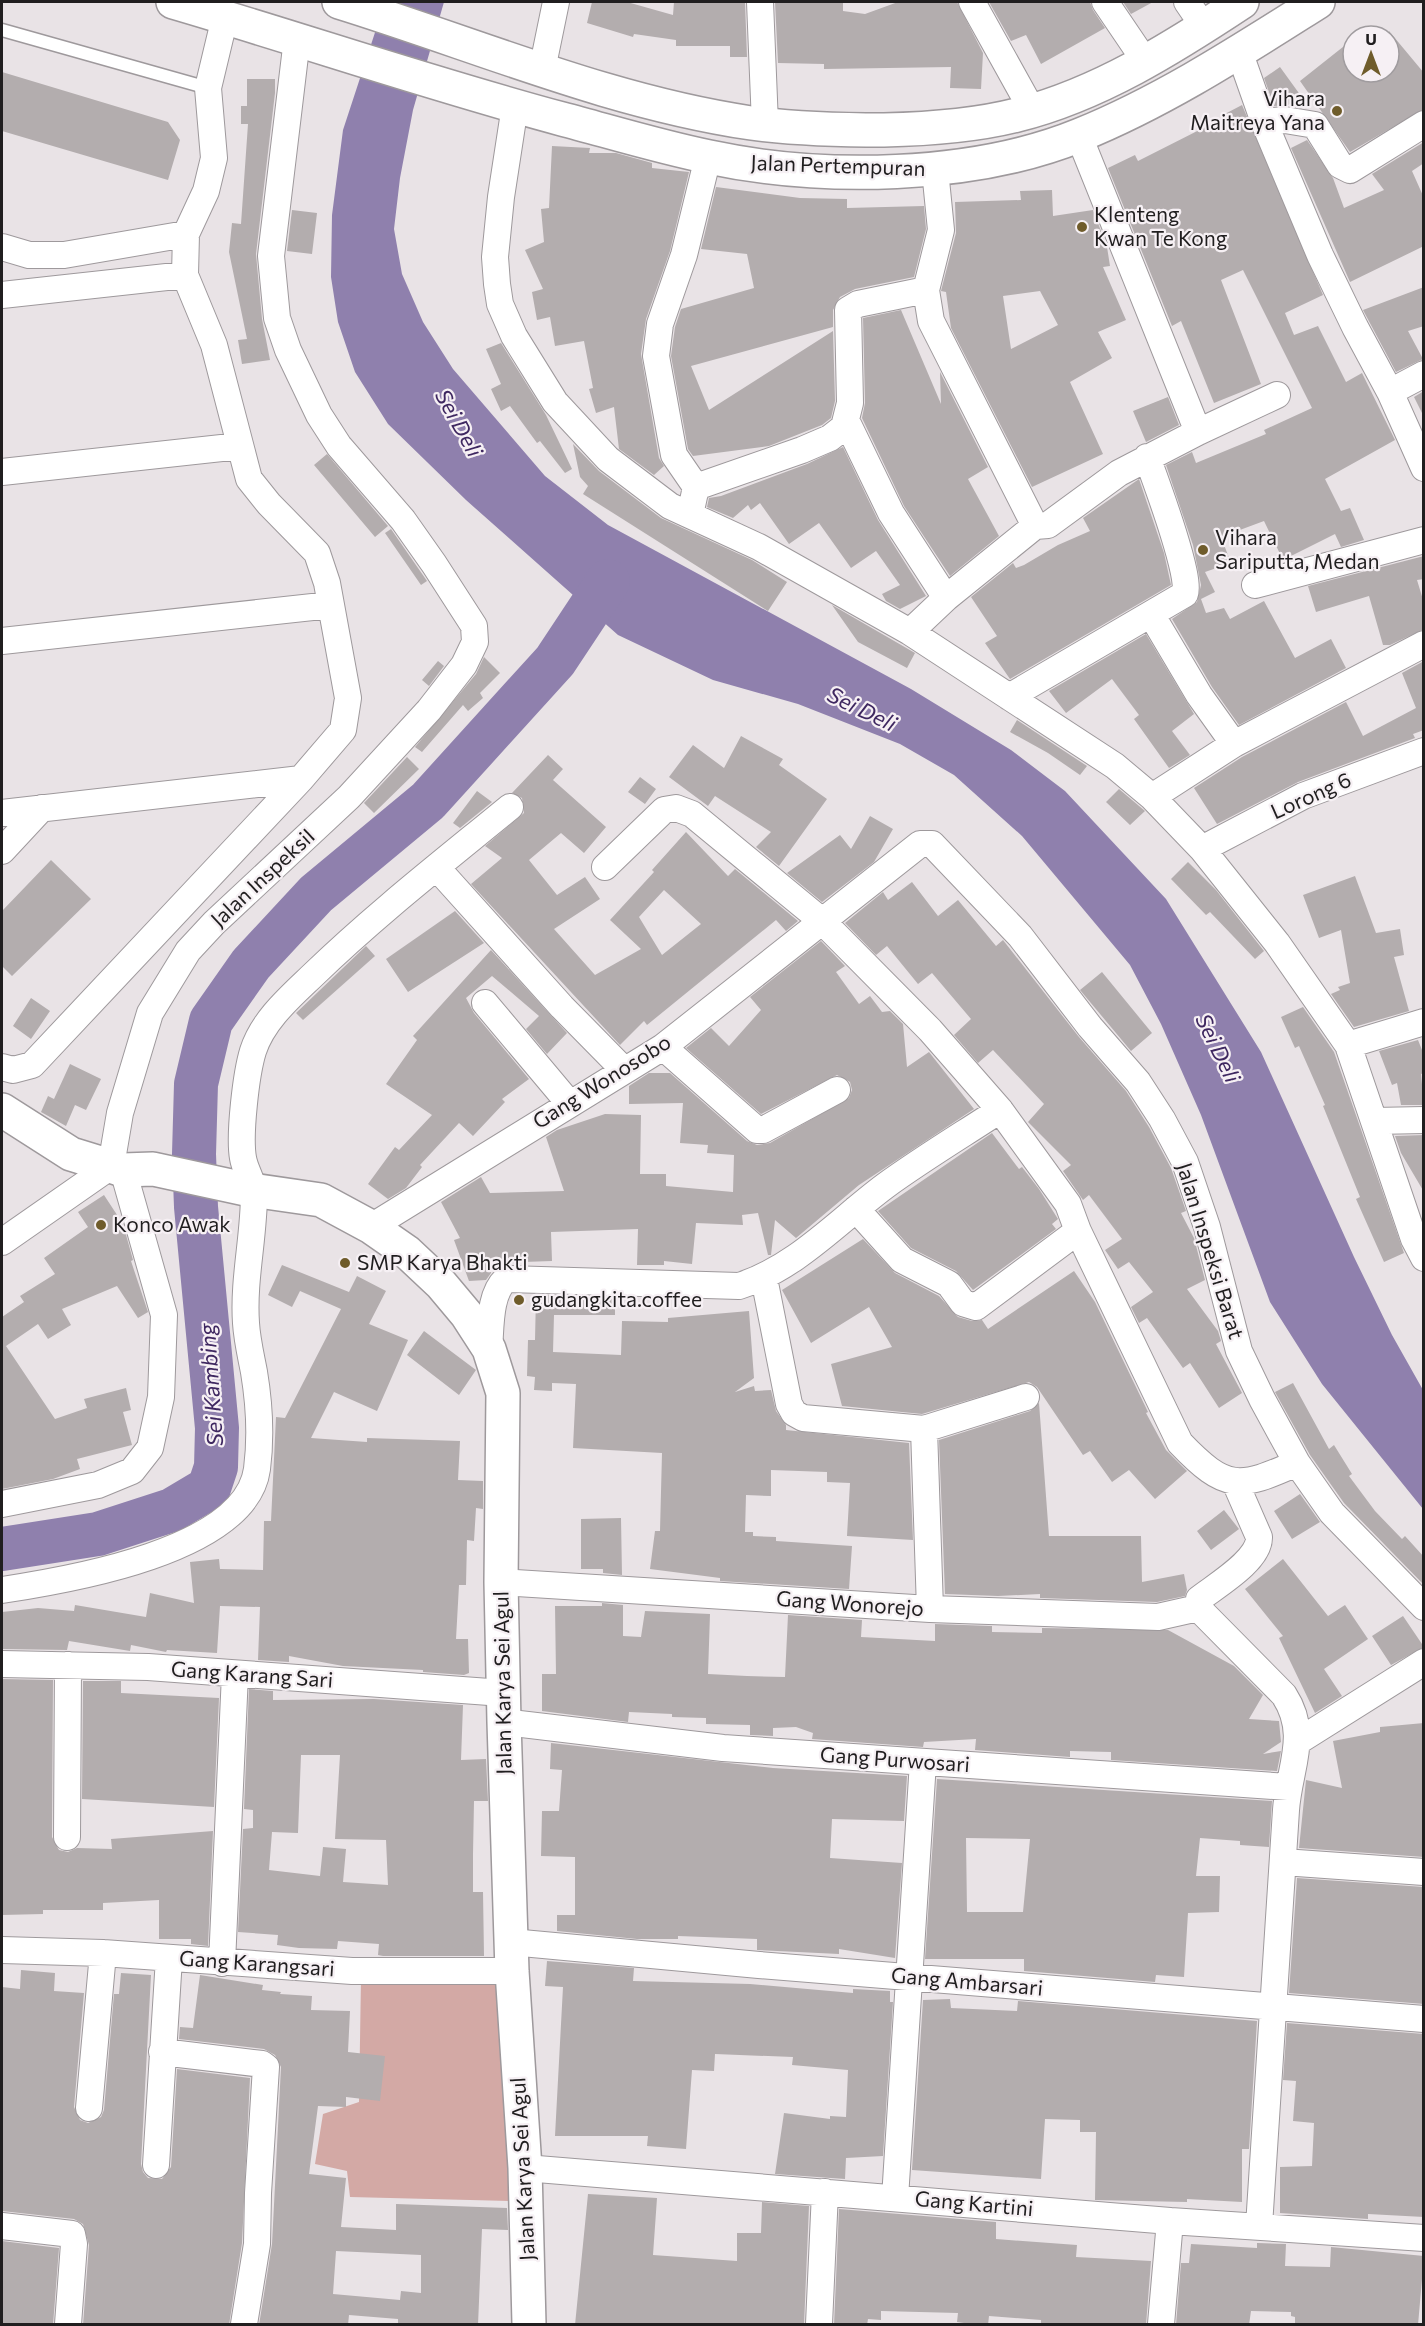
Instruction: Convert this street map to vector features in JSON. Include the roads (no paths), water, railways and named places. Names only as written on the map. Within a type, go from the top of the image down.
[{"type":"main road","name":"Jalan Pertempuran","points":[[173,2],[502,103],[708,157],[762,166],[840,171],[935,170],[1014,155],[1079,135],[1158,97],[1239,51],[1318,2]]},
{"type":"main road","name":"Jalan Pertempuran","points":[[346,4],[530,66],[649,100],[765,124],[834,130],[914,129],[966,125],[1032,110],[1077,94],[1145,61],[1195,14],[1242,2]]},
{"type":"main road","name":"Jalan Karya Sei Agul","points":[[2,1110],[71,1154],[129,1168],[250,1190],[321,1200],[371,1227],[407,1252],[441,1284],[467,1315],[489,1349],[503,1393],[501,1582],[503,1707],[511,1956],[525,2168],[529,2325]]},
{"type":"street","points":[[530,66],[556,2]]},
{"type":"street","points":[[760,2],[765,124]]},
{"type":"street","points":[[972,2],[1032,110]]},
{"type":"street","points":[[1105,2],[1145,61]]},
{"type":"street","points":[[2,1067],[13,1070],[32,1065],[301,779],[343,730],[348,698],[331,605],[317,553],[269,504],[249,478],[214,345],[185,275],[186,234],[206,191],[214,158],[208,88],[225,17]]},
{"type":"street","name":"Jalan InspeksiI","points":[[129,1168],[120,1113],[150,1013],[188,951],[214,923],[349,797],[429,710],[464,665],[475,642],[474,626],[403,520],[339,446],[319,415],[288,350],[278,318],[272,256],[297,39]]},
{"type":"street","points":[[1239,51],[1264,122],[1320,255],[1390,392],[1424,468]]},
{"type":"street","points":[[502,103],[501,197],[495,257],[500,304],[535,372],[555,402],[585,436],[646,490],[690,516],[759,547],[910,632],[1115,766],[1152,797],[1202,849],[1277,943],[1348,1045],[1413,1239],[1424,1258]]},
{"type":"street","points":[[1264,122],[1285,120],[1315,125],[1340,165],[1350,171],[1424,124]]},
{"type":"street","points":[[1079,135],[1198,432]]},
{"type":"street","points":[[690,516],[696,487],[674,455],[656,357],[660,324],[684,255],[708,157]]},
{"type":"street","points":[[935,170],[941,230],[926,290],[931,321],[1035,526]]},
{"type":"street","points":[[2,247],[29,255],[64,255],[186,234]]},
{"type":"street","points":[[2,295],[185,275]]},
{"type":"street","points":[[696,487],[830,438],[839,432],[846,420],[850,403],[848,310],[858,304],[926,290]]},
{"type":"street","points":[[1390,392],[1424,374]]},
{"type":"street","points":[[910,632],[945,598],[1035,526],[1048,525],[1119,473],[1147,457],[1276,395]]},
{"type":"street","points":[[846,420],[891,513],[945,598]]},
{"type":"street","points":[[2,472],[240,446]]},
{"type":"street","points":[[1009,697],[1181,598],[1187,591],[1174,538],[1147,457]]},
{"type":"street","points":[[1255,585],[1424,540]]},
{"type":"street","points":[[2,641],[331,605]]},
{"type":"street","points":[[1151,614],[1200,695],[1234,744]]},
{"type":"street","points":[[1152,797],[1234,744],[1424,644]]},
{"type":"street","name":"Lorong 6","points":[[1202,849],[1303,796],[1424,751]]},
{"type":"street","points":[[2,813],[301,779]]},
{"type":"street","points":[[2,1590],[108,1569],[170,1550],[210,1529],[234,1511],[252,1486],[257,1470],[258,1438],[246,1305],[250,1190],[243,1159],[242,1131],[253,1052],[261,1033],[280,1006],[347,942],[510,807]]},
{"type":"street","points":[[2,851],[42,808]]},
{"type":"street","points":[[605,867],[664,810],[676,808],[692,814],[822,921],[930,1030],[1000,1110],[1068,1204],[1078,1231],[1180,1443],[1199,1463],[1235,1482],[1257,1481],[1297,1463]]},
{"type":"street","name":"Jalan Inspeksi Barat","points":[[822,921],[920,844],[926,843],[932,844],[943,854],[1020,936],[1090,1027],[1138,1082],[1185,1162],[1207,1227],[1239,1351],[1297,1463],[1332,1513],[1424,1606]]},
{"type":"street","points":[[437,868],[562,1007],[624,1070]]},
{"type":"street","name":"Gang Wonosobo","points":[[371,1227],[663,1047],[822,921]]},
{"type":"street","points":[[485,1003],[569,1103]]},
{"type":"street","points":[[1348,1045],[1424,1022]]},
{"type":"street","points":[[663,1047],[758,1130],[763,1130],[837,1090]]},
{"type":"street","points":[[489,1349],[496,1296],[499,1285],[506,1279],[739,1286],[764,1278],[796,1258],[886,1185],[1000,1110]]},
{"type":"street","points":[[1374,1121],[1424,1120]]},
{"type":"street","points":[[2,1242],[129,1168],[138,1231],[153,1272],[164,1315],[161,1397],[150,1448],[132,1471],[98,1485],[2,1504]]},
{"type":"street","points":[[856,1209],[902,1260],[949,1284],[963,1303],[976,1307],[1078,1231]]},
{"type":"street","points":[[764,1278],[789,1404],[794,1413],[802,1419],[817,1422],[875,1423],[924,1429],[1026,1397]]},
{"type":"street","points":[[924,1429],[930,1609]]},
{"type":"street","points":[[1235,1482],[1259,1537],[1259,1544],[1253,1557],[1199,1599],[1198,1608],[1284,1695],[1296,1717],[1297,1742],[1295,1763],[1288,1786],[1282,1862],[1259,2226]]},
{"type":"street","name":"Gang Wonorejo","points":[[501,1582],[930,1609],[1158,1617],[1198,1608]]},
{"type":"street","points":[[1297,1742],[1424,1662]]},
{"type":"street","name":"Gang Karang Sari","points":[[2,1664],[148,1667],[235,1674],[503,1707]]},
{"type":"street","points":[[67,1837],[68,1665]]},
{"type":"street","points":[[222,1963],[235,1674]]},
{"type":"street","name":"Gang Purwosari","points":[[503,1707],[723,1748],[1288,1786]]},
{"type":"street","points":[[895,2198],[923,1761]]},
{"type":"street","points":[[1282,1862],[1424,1872]]},
{"type":"street","name":"Gang Karangsari","points":[[2,1950],[103,1953],[352,1971],[511,1956]]},
{"type":"street","points":[[88,2109],[103,1953]]},
{"type":"street","name":"Gang Ambarsari","points":[[511,1956],[909,1978],[1424,2019]]},
{"type":"street","points":[[156,2165],[169,1958]]},
{"type":"street","points":[[162,2052],[266,2067],[257,2244],[244,2325]]},
{"type":"street","name":"Gang Kartini","points":[[525,2168],[1170,2221],[1424,2238]]},
{"type":"street","points":[[819,2325],[825,2192]]},
{"type":"street","points":[[1161,2325],[1170,2221]]},
{"type":"street","points":[[2,2226],[72,2234],[74,2244],[68,2325]]},
{"type":"lane","points":[[2,30],[208,88]]},
{"type":"water","name":"Sei Deli","points":[[385,2],[444,2],[413,110],[400,178],[394,229],[402,274],[423,322],[453,369],[545,476],[608,525],[911,689],[1011,750],[1065,791],[1166,899],[1261,1052],[1354,1257],[1392,1335],[1423,1390],[1423,1509],[1322,1384],[1270,1302],[1201,1115],[1161,1024],[1130,965],[1022,836],[954,775],[900,744],[798,704],[713,680],[618,635],[466,500],[388,424],[355,372],[338,322],[331,277],[332,215],[343,130]]},
{"type":"waterway","name":"Sei Kambing","points":[[2,1549],[98,1534],[172,1510],[209,1488],[216,1467],[217,1428],[196,1207],[194,1154],[196,1084],[211,1021],[251,964],[316,894],[428,801],[555,661],[608,581]]},
{"type":"place","name":"Vihara Maitreya Yana","points":[[1337,111]]},
{"type":"place","name":"Klenteng Kwan Te Kong","points":[[1082,227]]},
{"type":"place","name":"Vihara Sariputta, Medan","points":[[1203,550]]},
{"type":"place","name":"Konco Awak","points":[[101,1225]]},
{"type":"place","name":"SMP Karya Bhakti","points":[[345,1263]]},
{"type":"place","name":"gudangkita.coffee","points":[[519,1300]]}]
